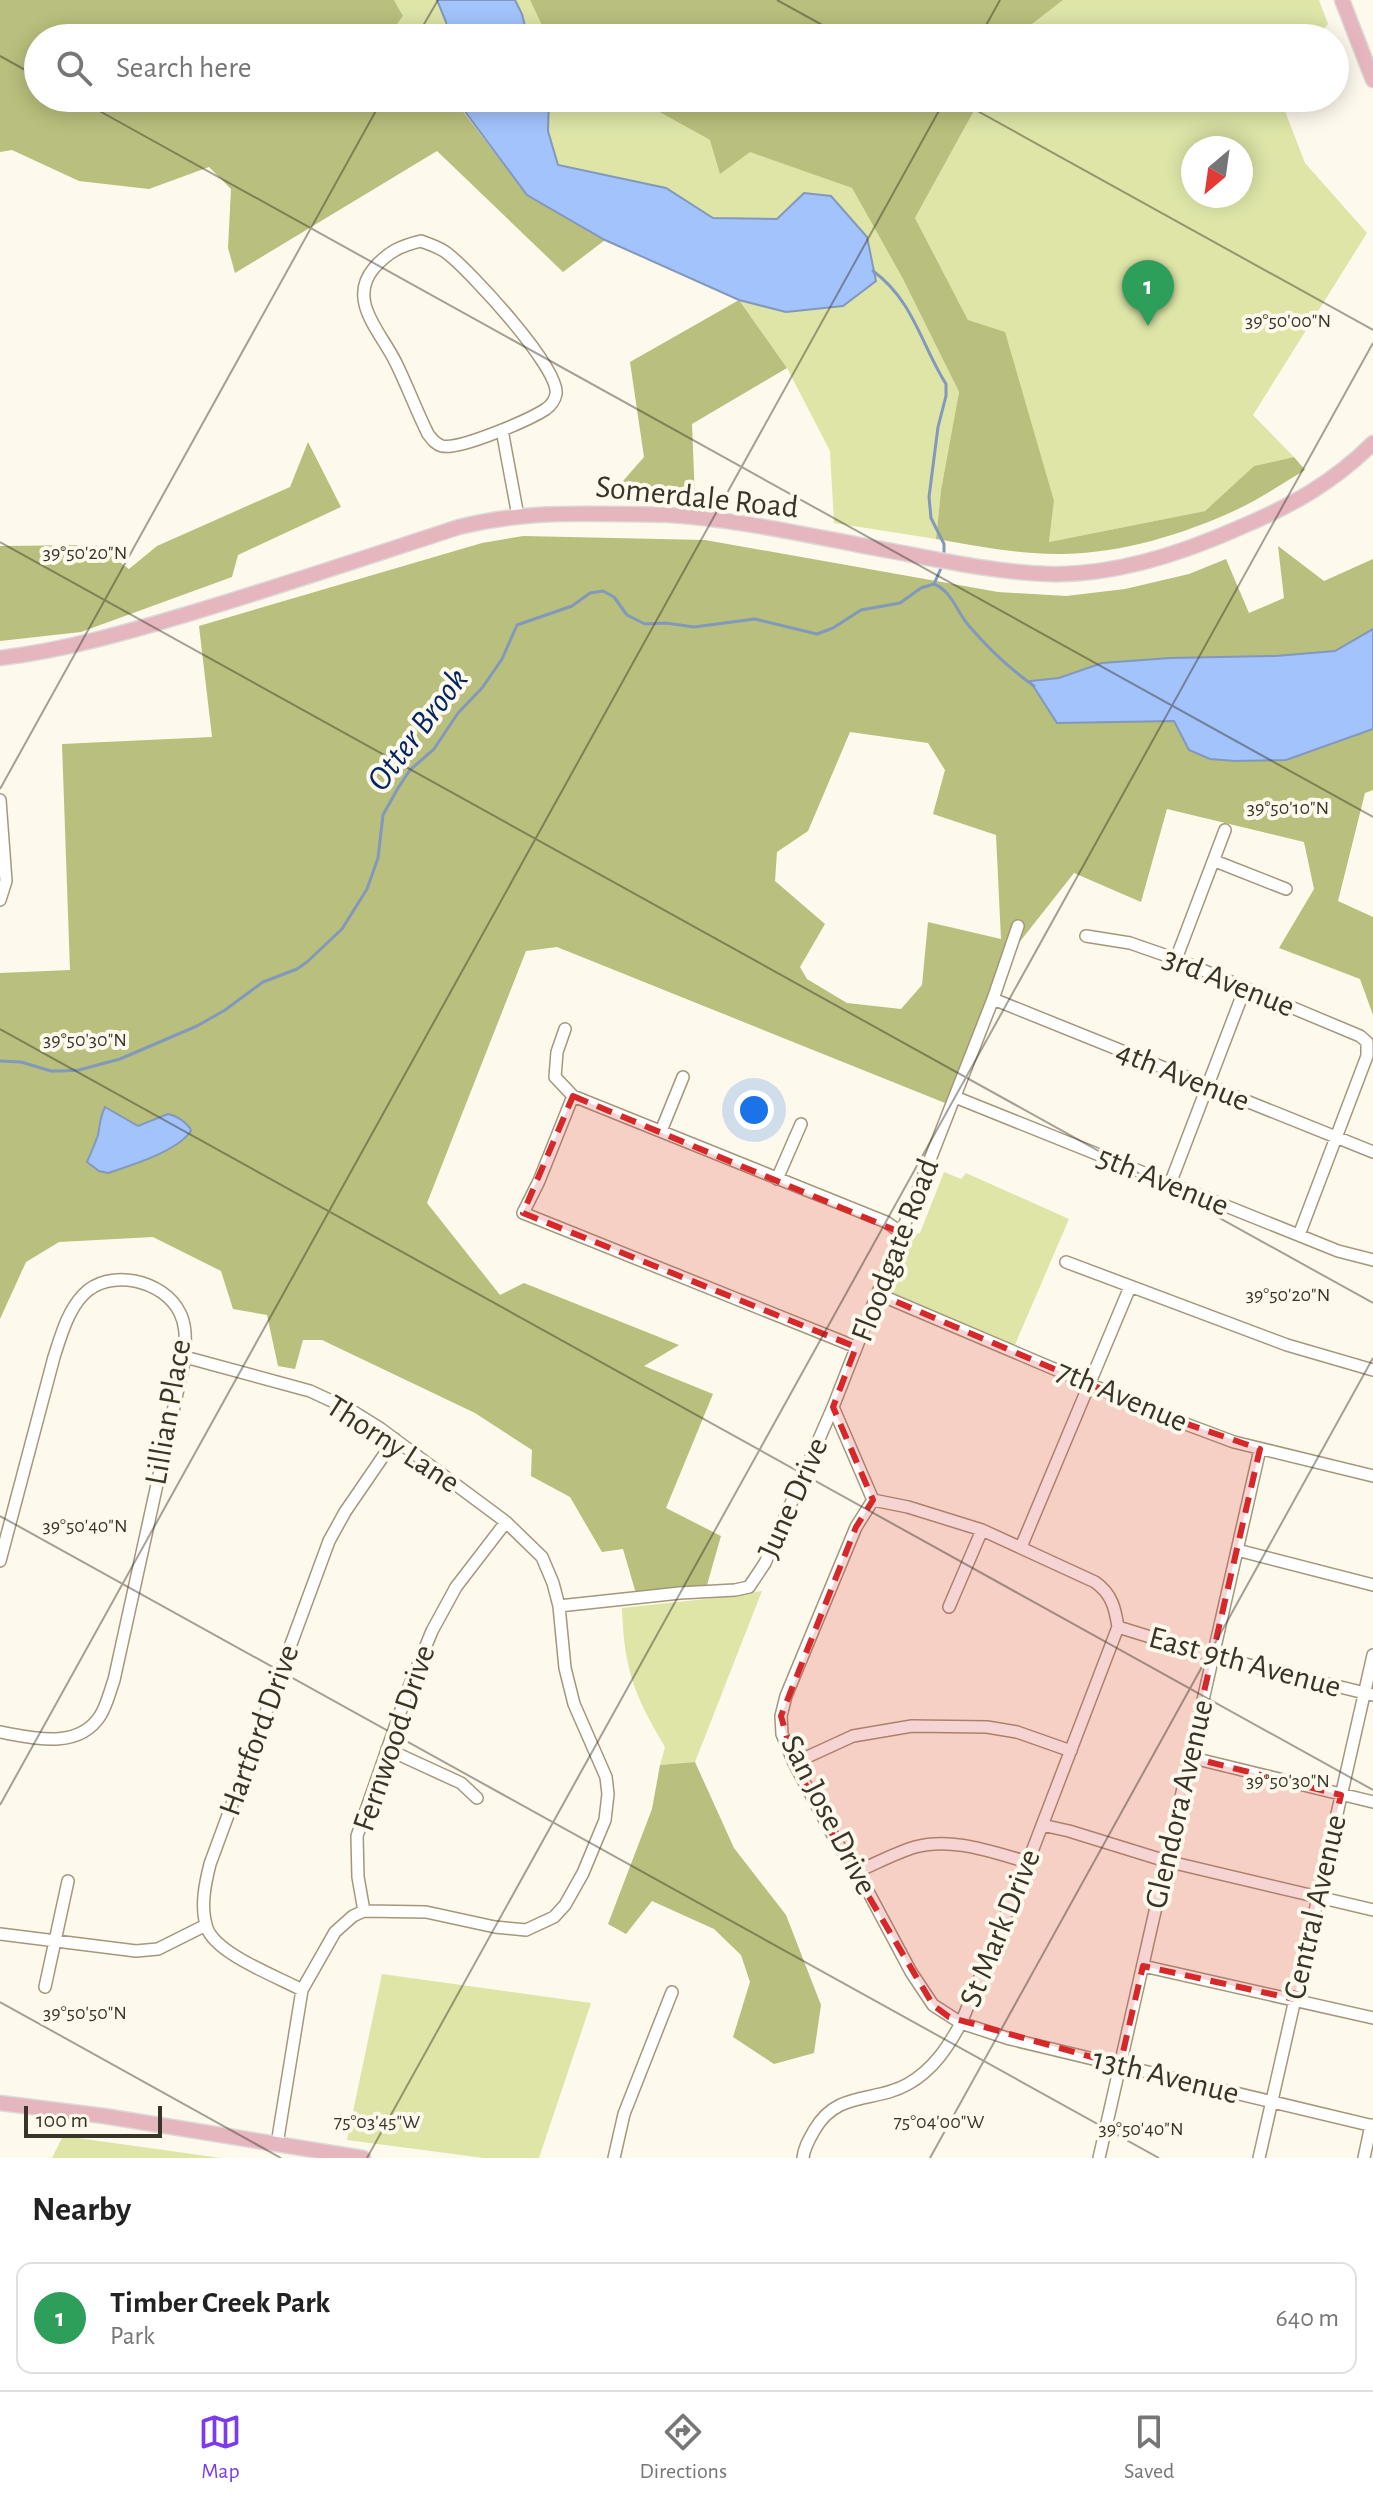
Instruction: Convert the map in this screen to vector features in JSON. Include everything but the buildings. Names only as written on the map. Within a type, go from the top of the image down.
[{"type":"main road","points":[[1342,0],[1373,80]]},
{"type":"main road","name":"Somerdale Road","points":[[0,658],[81,644],[497,517],[551,513],[671,515],[794,533],[985,568],[1050,574],[1092,571],[1175,554],[1282,510],[1330,481],[1373,443]]},
{"type":"main road","points":[[0,2103],[104,2116],[363,2158]]},
{"type":"street","points":[[421,241],[447,253],[484,286],[529,342],[555,385],[556,394],[549,408],[502,430],[444,447],[435,443],[428,434],[397,365],[369,319],[364,304],[362,289],[368,275],[385,255],[401,246],[421,241]]},
{"type":"street","points":[[502,430],[518,516]]},
{"type":"street","points":[[0,800],[6,881],[0,900]]},
{"type":"street","points":[[1176,959],[1225,830]]},
{"type":"street","points":[[1215,861],[1286,889]]},
{"type":"street","name":"Floodgate Road","points":[[833,1407],[993,999],[1018,926]]},
{"type":"street","name":"3rd Avenue","points":[[1086,936],[1130,943],[1176,959],[1360,1036],[1367,1042],[1367,1056],[1337,1139]]},
{"type":"street","points":[[1170,1184],[1245,988]]},
{"type":"street","name":"4th Avenue","points":[[993,999],[1373,1152]]},
{"type":"street","points":[[565,1029],[557,1052],[555,1077],[573,1096],[886,1222],[902,1233]]},
{"type":"street","points":[[661,1131],[683,1077]]},
{"type":"street","points":[[573,1096],[523,1213],[856,1347]]},
{"type":"street","name":"5th Avenue","points":[[955,1097],[1338,1251],[1373,1260]]},
{"type":"street","points":[[777,1179],[801,1124]]},
{"type":"street","points":[[1299,1235],[1337,1139]]},
{"type":"street","points":[[1066,1262],[1287,1345],[1373,1370]]},
{"type":"street","name":"Lillian Place","points":[[0,1561],[64,1328],[83,1295],[94,1286],[112,1280],[146,1283],[180,1313],[185,1332],[185,1357],[114,1680],[102,1714],[91,1727],[79,1734],[56,1740],[0,1732]]},
{"type":"street","points":[[1021,1547],[1130,1287]]},
{"type":"street","name":"7th Avenue","points":[[878,1294],[1167,1417],[1234,1442],[1373,1476]]},
{"type":"street","name":"Thorny Lane","points":[[185,1357],[310,1391],[349,1409],[395,1439],[506,1522],[542,1557],[559,1606]]},
{"type":"street","points":[[833,1407],[873,1500],[908,1507],[982,1530],[1104,1589],[1111,1598],[1118,1627]]},
{"type":"street","name":"June Drive","points":[[559,1606],[749,1587],[765,1563],[833,1407]]},
{"type":"street","name":"Hartford Drive","points":[[206,1925],[204,1889],[210,1864],[329,1541],[395,1439]]},
{"type":"street","name":"Glendora Avenue","points":[[1099,2158],[1260,1449]]},
{"type":"street","name":"San Jose Drive","points":[[873,1500],[856,1527],[786,1696],[781,1716],[782,1734],[837,1843],[911,1972],[933,2005],[961,2023]]},
{"type":"street","name":"Fernwood Drive","points":[[364,1911],[358,1877],[357,1836],[387,1749],[432,1631],[456,1587],[506,1522]]},
{"type":"street","points":[[949,1607],[982,1530]]},
{"type":"street","points":[[1237,1550],[1373,1585]]},
{"type":"street","points":[[277,2144],[302,1990],[335,1932],[353,1916],[364,1911],[426,1912],[495,1927],[526,1930],[554,1917],[565,1905],[583,1873],[605,1820],[608,1794],[606,1777],[574,1704],[565,1668],[559,1606]]},
{"type":"street","name":"East 9th Avenue","points":[[1118,1627],[1212,1656],[1369,1694]]},
{"type":"street","name":"St Mark Drive","points":[[803,2158],[809,2140],[829,2111],[838,2105],[911,2083],[928,2070],[947,2048],[961,2023],[1028,1862],[1118,1627]]},
{"type":"street","name":"Central Avenue","points":[[1259,2158],[1341,1795],[1369,1694],[1373,1655]]},
{"type":"street","points":[[794,1763],[853,1736],[912,1726],[987,1727],[1017,1732],[1071,1751]]},
{"type":"street","points":[[387,1749],[461,1783],[477,1798]]},
{"type":"street","points":[[1189,1757],[1373,1802]]},
{"type":"street","points":[[1042,1825],[1166,1861],[1373,1910]]},
{"type":"street","points":[[856,1872],[913,1848],[937,1843],[961,1845],[1028,1862]]},
{"type":"street","points":[[45,1987],[68,1881]]},
{"type":"street","points":[[0,1934],[136,1951],[158,1949],[206,1925],[212,1937],[224,1948],[302,1990]]},
{"type":"street","points":[[1143,1966],[1373,2018]]},
{"type":"street","points":[[614,2158],[624,2114],[672,1992]]},
{"type":"street","name":"13th Avenue","points":[[961,2023],[1010,2039],[1372,2125]]},
{"type":"street","points":[[1364,2158],[1372,2125]]},
{"type":"highlighted area","points":[[573,1096],[902,1233],[878,1294],[1167,1417],[1260,1449],[1189,1757],[1341,1795],[1294,1999],[1143,1966],[1120,2065],[949,2017],[933,2005],[837,1843],[794,1763],[781,1716],[856,1527],[873,1500],[833,1407],[856,1347],[523,1213]]},
{"type":"green space","points":[[0,0],[394,0],[403,16],[397,24],[24,24],[24,112],[463,112],[527,195],[605,240],[563,272],[437,151],[235,273],[228,248],[231,189],[209,167],[149,189],[79,181],[12,150],[0,152]]},
{"type":"green space","points":[[394,0],[437,0],[446,24],[397,24],[403,16]]},
{"type":"green space","points":[[515,0],[530,0],[541,24],[524,24]]},
{"type":"green space","points":[[530,0],[1063,0],[1032,24],[541,24]]},
{"type":"green space","points":[[1063,0],[1319,0],[1328,24],[1032,24]]},
{"type":"green space","points":[[549,112],[659,112],[710,140],[852,188],[903,279],[959,392],[941,490],[936,539],[834,523],[830,451],[787,368],[739,300],[786,312],[842,306],[876,282],[867,237],[832,196],[804,193],[777,219],[713,218],[666,188],[557,165],[548,131]]},
{"type":"green space","points":[[659,112],[973,112],[915,218],[968,320],[1005,332],[1054,501],[1049,542],[1205,511],[1254,466],[1294,457],[1305,470],[1254,501],[1216,519],[1130,546],[1086,553],[1048,554],[1000,550],[936,539],[941,490],[959,392],[903,279],[852,188],[750,152],[720,174],[710,140]]},
{"type":"green space","points":[[973,112],[1285,112],[1305,163],[1367,233],[1253,415],[1294,457],[1254,466],[1205,511],[1049,542],[1054,501],[968,320],[915,218]]},
{"type":"green space","points":[[739,300],[787,368],[692,424],[695,500],[632,497],[623,481],[644,457],[630,362]]},
{"type":"green space","points":[[308,442],[341,507],[238,555],[232,577],[81,632],[0,641],[0,546],[96,545],[129,569],[157,546],[290,487]]},
{"type":"green space","points":[[523,536],[705,540],[998,592],[1066,596],[1125,589],[1189,574],[1226,559],[1249,613],[1284,598],[1278,546],[1324,581],[1373,559],[1373,629],[1335,651],[1102,663],[1059,678],[1031,682],[1057,723],[1174,721],[1189,750],[1210,759],[1286,760],[1373,729],[1373,790],[1365,793],[1338,901],[1373,917],[1373,1015],[1360,979],[1279,948],[1314,889],[1304,842],[1167,809],[1141,902],[1074,873],[1014,949],[955,1107],[557,947],[526,951],[427,1203],[500,1295],[524,1283],[679,1345],[644,1366],[713,1394],[666,1508],[721,1536],[705,1592],[637,1597],[623,1549],[602,1552],[570,1497],[531,1476],[532,1450],[475,1413],[322,1340],[303,1340],[295,1369],[278,1366],[267,1315],[233,1309],[221,1271],[153,1237],[59,1242],[26,1262],[0,1319],[0,973],[70,970],[62,744],[212,737],[199,626],[482,543]],"holes":[[[850,732],[928,743],[945,770],[933,814],[996,835],[1001,939],[928,922],[922,985],[901,1009],[847,1003],[807,979],[800,967],[825,924],[775,881],[777,852],[808,831]]]},
{"type":"green space","points":[[944,1172],[961,1179],[966,1173],[1069,1219],[1014,1347],[888,1294],[909,1236],[920,1233]]},
{"type":"green space","points":[[762,1591],[695,1762],[660,1765],[665,1747],[645,1712],[628,1665],[622,1608]]},
{"type":"green space","points":[[695,1762],[734,1848],[786,1915],[821,2005],[814,2053],[774,2064],[733,2037],[750,1982],[741,1955],[714,1929],[652,1901],[626,1934],[608,1924],[652,1809],[660,1765]]},
{"type":"green space","points":[[382,1974],[591,2003],[539,2158],[484,2158],[347,2140]]},
{"type":"green space","points":[[63,2136],[221,2158],[52,2158]]},
{"type":"water","points":[[437,0],[515,0],[524,24],[446,24]]},
{"type":"water","points":[[465,112],[549,112],[548,131],[558,165],[666,188],[713,218],[777,219],[804,193],[831,196],[867,237],[876,281],[843,306],[786,312],[739,300],[605,240],[527,195]]},
{"type":"water","points":[[1373,629],[1373,729],[1286,760],[1210,759],[1189,750],[1174,721],[1057,723],[1030,681],[1059,678],[1102,663],[1335,651]]},
{"type":"water","points":[[105,1107],[138,1126],[172,1115],[183,1121],[191,1131],[184,1139],[153,1157],[108,1173],[99,1171],[87,1162]]},
{"type":"waterway","points":[[873,271],[898,295],[946,384],[929,497],[931,518],[944,544],[944,555]]},
{"type":"waterway","points":[[934,584],[942,566]]},
{"type":"waterway","points":[[934,584],[945,592],[985,643],[1034,686]]},
{"type":"waterway","name":"Otter Brook","points":[[0,1061],[62,1071],[79,1070],[120,1059],[197,1026],[263,982],[307,962],[342,929],[367,889],[378,858],[383,815],[398,788],[410,770],[434,749],[458,713],[482,688],[502,659],[517,625],[572,606],[590,593],[603,591],[614,597],[627,615],[645,624],[694,627],[755,619],[817,634],[861,610],[900,603],[921,588],[934,584]]},
{"type":"place","name":"Timber Creek Park","points":[[1148,326]]}]
